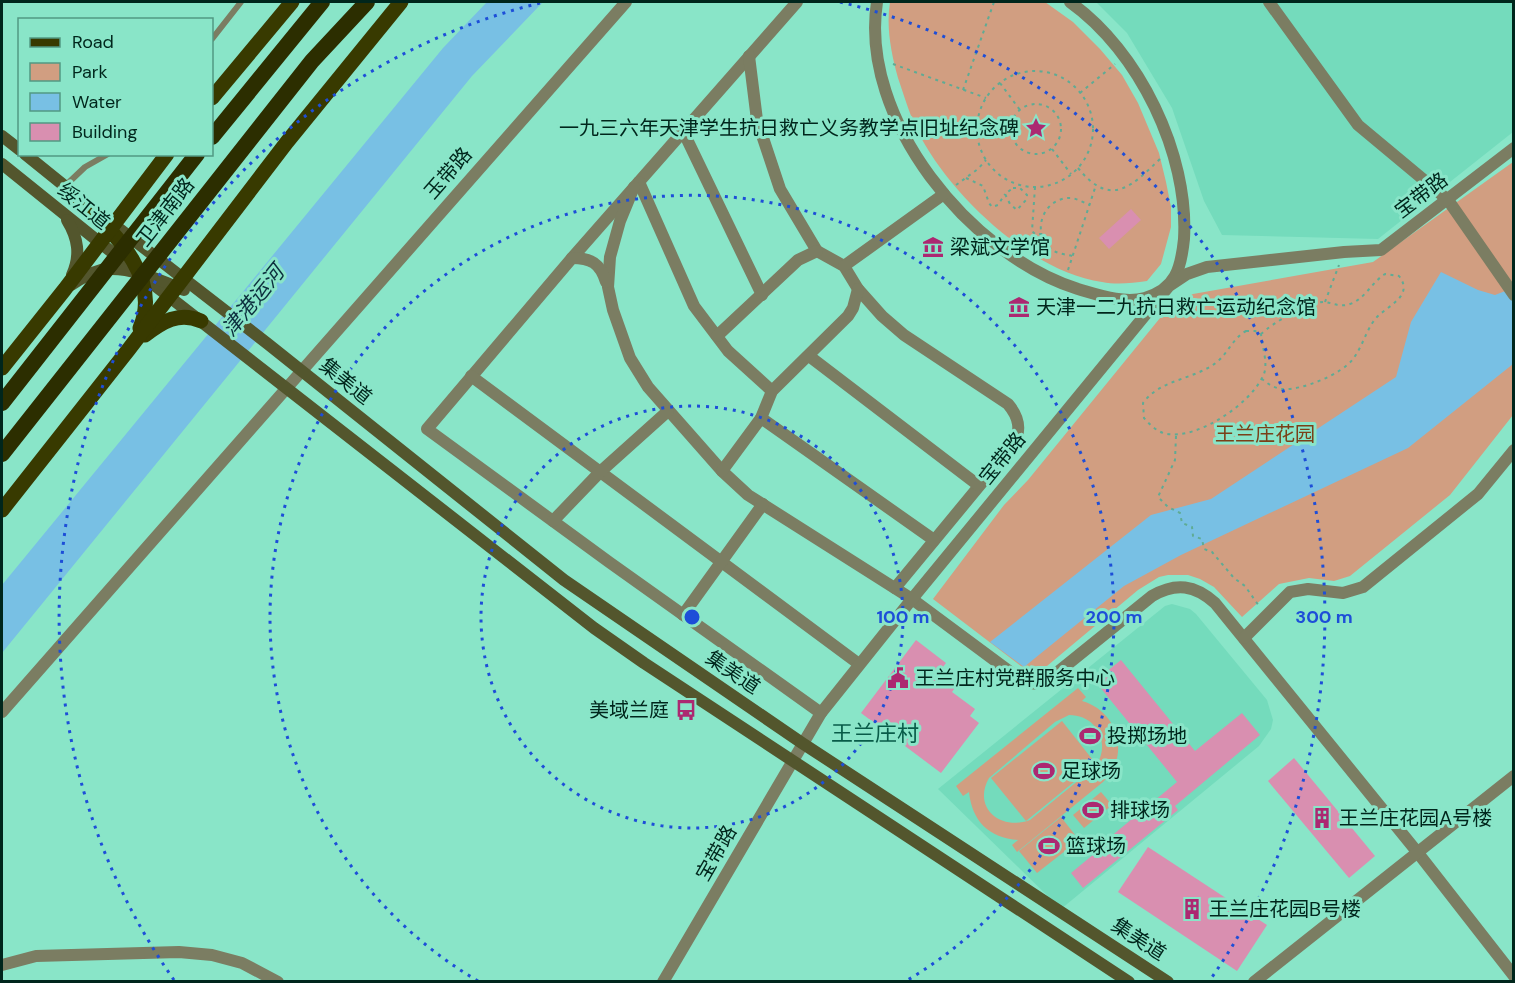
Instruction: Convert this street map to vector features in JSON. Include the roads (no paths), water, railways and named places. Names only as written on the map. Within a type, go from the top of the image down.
[{"type":"highway","points":[[213,136],[322,2]]},
{"type":"highway","name":"卫津南路","points":[[2,454],[274,108],[312,61],[367,2]]},
{"type":"highway","name":"卫津南路","points":[[2,404],[195,156]]},
{"type":"main road","points":[[213,97],[292,2]]},
{"type":"main road","points":[[2,510],[129,349],[287,141],[401,2]]},
{"type":"main road","points":[[2,136],[18,148]]},
{"type":"main road","name":"绥江道","points":[[28,156],[70,190]]},
{"type":"main road","points":[[2,368],[165,156]]},
{"type":"main road","name":"绥江道","points":[[2,164],[140,274],[176,288]]},
{"type":"main road","points":[[70,190],[111,227],[130,254],[140,274],[145,289],[146,305],[143,321],[129,349]]},
{"type":"main road","points":[[61,212],[74,232],[78,250],[75,268],[65,289]]},
{"type":"main road","name":"绥江道","points":[[111,227],[176,288],[201,321],[254,363]]},
{"type":"main road","points":[[65,289],[101,270],[140,274]]},
{"type":"main road","name":"集美道","points":[[176,288],[216,303],[564,580],[802,743],[1168,981]]},
{"type":"main road","points":[[129,349],[155,328],[170,320],[186,316],[201,321]]},
{"type":"main road","name":"集美道","points":[[254,363],[594,628],[792,761],[1129,981]]},
{"type":"street","name":"玉带路","points":[[2,712],[300,370],[626,2]]},
{"type":"street","points":[[797,2],[572,258],[427,429],[821,713]]},
{"type":"street","points":[[877,2],[874,30],[876,58],[888,97],[901,128],[922,164],[964,217],[998,247],[1030,269],[1063,284],[1110,297],[1134,300],[1145,298],[1169,286],[1178,270],[1184,232],[1183,196],[1173,150],[1158,112],[1124,57],[1094,23],[1070,2]]},
{"type":"street","points":[[1269,2],[1358,125],[1448,200],[1510,289]]},
{"type":"street","points":[[748,56],[757,120],[780,189],[817,252],[844,266],[858,290],[882,316],[904,335],[1008,404],[1018,419],[1018,436],[1013,445],[895,588]]},
{"type":"street","points":[[683,131],[762,295]]},
{"type":"street","name":"宝带路","points":[[663,981],[821,713],[1169,286],[1187,274],[1207,267],[1381,250],[1514,148]]},
{"type":"street","points":[[608,287],[609,257],[620,220],[637,184]]},
{"type":"street","points":[[637,184],[694,306],[728,351],[772,391]]},
{"type":"street","points":[[844,266],[944,194]]},
{"type":"street","points":[[717,336],[798,260],[817,252]]},
{"type":"street","points":[[572,258],[592,260],[603,272],[613,310],[630,358],[648,387],[722,471],[748,495],[912,599],[1017,677],[1033,685],[1048,680],[1152,596],[1172,587],[1193,588],[1205,594],[1244,638],[1418,853],[1514,976]]},
{"type":"street","points":[[722,471],[761,418],[772,391],[848,316],[858,290]]},
{"type":"street","points":[[809,356],[978,485]]},
{"type":"street","points":[[471,376],[859,664]]},
{"type":"street","points":[[553,521],[600,472],[668,411]]},
{"type":"street","points":[[761,418],[934,540]]},
{"type":"street","points":[[1244,638],[1290,592],[1298,590],[1343,593],[1363,587],[1478,494],[1514,450]]},
{"type":"street","points":[[683,615],[763,504]]},
{"type":"street","points":[[1254,981],[1514,776]]},
{"type":"street","points":[[2,965],[36,956],[179,952],[212,955],[242,963],[278,981]]},
{"type":"lane","points":[[213,38],[241,2]]},
{"type":"lane","points":[[70,190],[85,167],[104,156]]},
{"type":"water","name":"津港运河","points":[[487,2],[543,2],[472,76],[2,653],[2,585],[443,48]]},
{"type":"water","points":[[1441,272],[1478,290],[1495,295],[1513,288],[1513,364],[1408,448],[1181,555],[1124,586],[1024,667],[990,642],[1151,515],[1211,499],[1396,377],[1411,322]]},
{"type":"place","name":"一九三六年天津学生抗日救亡义务教学点旧址纪念碑","points":[[1036,128]]},
{"type":"place","name":"梁斌文学馆","points":[[933,247]]},
{"type":"place","name":"天津一二九抗日救亡运动纪念馆","points":[[1019,307]]},
{"type":"place","name":"王兰庄村党群服务中心","points":[[898,678]]},
{"type":"place","name":"美域兰庭","points":[[686,710]]},
{"type":"place","name":"投掷场地","points":[[1090,736]]},
{"type":"place","name":"足球场","points":[[1044,771]]},
{"type":"place","name":"排球场","points":[[1093,810]]},
{"type":"place","name":"王兰庄花园A号楼","points":[[1322,818]]},
{"type":"place","name":"篮球场","points":[[1049,846]]},
{"type":"place","name":"王兰庄花园B号楼","points":[[1192,909]]},
{"type":"district","name":"王兰庄村","points":[[875,733]]},
{"type":"park label","name":"王兰庄花园","points":[[1265,434]]}]
